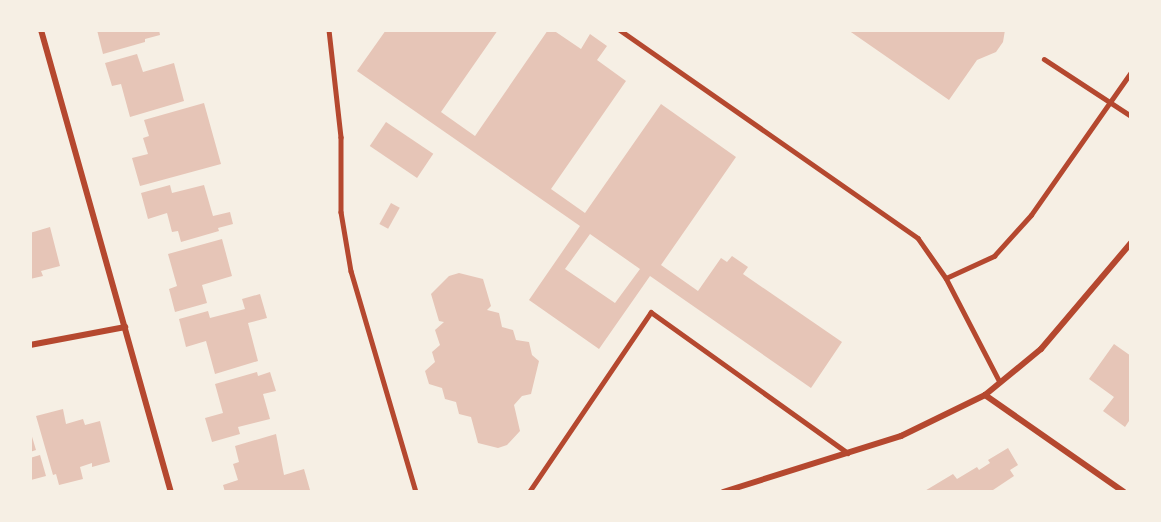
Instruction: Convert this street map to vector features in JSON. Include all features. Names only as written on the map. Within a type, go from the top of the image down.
[{"type":"street","points":[[41,30],[171,492]]},
{"type":"street","points":[[723,492],[901,436],[985,395],[1041,349],[1131,243]]},
{"type":"street","points":[[30,345],[125,327]]},
{"type":"street","points":[[985,395],[1124,492]]},
{"type":"lane","points":[[329,30],[341,136],[341,212],[351,271],[416,492]]},
{"type":"lane","points":[[620,30],[918,238],[946,278],[1000,382]]},
{"type":"lane","points":[[1044,59],[1131,116]]},
{"type":"lane","points":[[946,278],[994,256],[1031,214],[1131,72]]},
{"type":"lane","points":[[529,492],[651,312],[848,453]]},
{"type":"building","points":[[97,30],[159,30],[160,35],[145,39],[145,42],[103,54]]},
{"type":"building","points":[[386,30],[498,30],[441,112],[475,136],[548,30],[553,30],[581,49],[590,34],[607,46],[597,60],[626,81],[551,189],[585,213],[661,104],[736,157],[661,265],[698,291],[721,258],[727,262],[732,256],[748,267],[743,274],[842,342],[811,388],[650,276],[599,349],[529,300],[580,226],[357,71]],"holes":[[[590,234],[640,269],[615,303],[565,269]]]},
{"type":"building","points":[[848,30],[1005,30],[1003,42],[996,52],[977,60],[949,100]]},
{"type":"building","points":[[137,54],[143,72],[174,63],[184,101],[130,117],[121,84],[112,86],[105,63]]},
{"type":"building","points":[[204,103],[221,164],[140,186],[132,158],[148,154],[143,138],[149,136],[144,120]]},
{"type":"building","points":[[386,122],[433,154],[417,178],[370,146]]},
{"type":"building","points":[[170,185],[172,193],[204,185],[213,216],[230,212],[233,224],[218,228],[219,231],[181,242],[178,231],[172,232],[167,213],[148,219],[141,193]]},
{"type":"building","points":[[391,203],[400,208],[388,229],[379,224]]},
{"type":"building","points":[[50,227],[60,266],[41,271],[43,276],[30,279],[30,233]]},
{"type":"building","points":[[222,239],[232,276],[202,285],[207,303],[175,312],[169,289],[177,286],[168,254]]},
{"type":"building","points":[[459,273],[483,279],[491,306],[487,310],[499,313],[502,327],[513,330],[516,340],[529,342],[532,355],[539,361],[531,394],[522,396],[514,405],[520,431],[507,445],[498,448],[478,443],[471,417],[459,414],[456,402],[445,399],[442,388],[429,384],[425,371],[435,362],[432,352],[440,345],[435,330],[444,322],[439,321],[431,294],[449,276]]},
{"type":"building","points":[[260,294],[267,318],[248,323],[258,361],[215,374],[206,341],[186,347],[179,319],[208,311],[210,318],[245,309],[242,299]]},
{"type":"building","points":[[1114,344],[1131,356],[1131,418],[1125,427],[1103,411],[1114,397],[1089,379]]},
{"type":"building","points":[[257,372],[258,376],[270,372],[276,391],[263,394],[270,419],[238,427],[240,434],[212,442],[205,418],[223,413],[215,384]]},
{"type":"building","points":[[63,409],[66,424],[83,419],[85,425],[100,421],[110,462],[92,467],[92,463],[80,467],[83,479],[59,485],[56,474],[53,475],[36,416]]},
{"type":"building","points":[[30,430],[36,450],[30,452]]},
{"type":"building","points":[[276,434],[284,475],[304,469],[310,490],[225,492],[223,485],[238,480],[233,464],[239,462],[235,446]]},
{"type":"building","points":[[1008,448],[1018,465],[1010,470],[1014,476],[990,492],[923,492],[953,474],[957,479],[977,467],[979,470],[990,463],[988,460]]},
{"type":"building","points":[[40,455],[46,476],[31,480],[30,458]]}]
